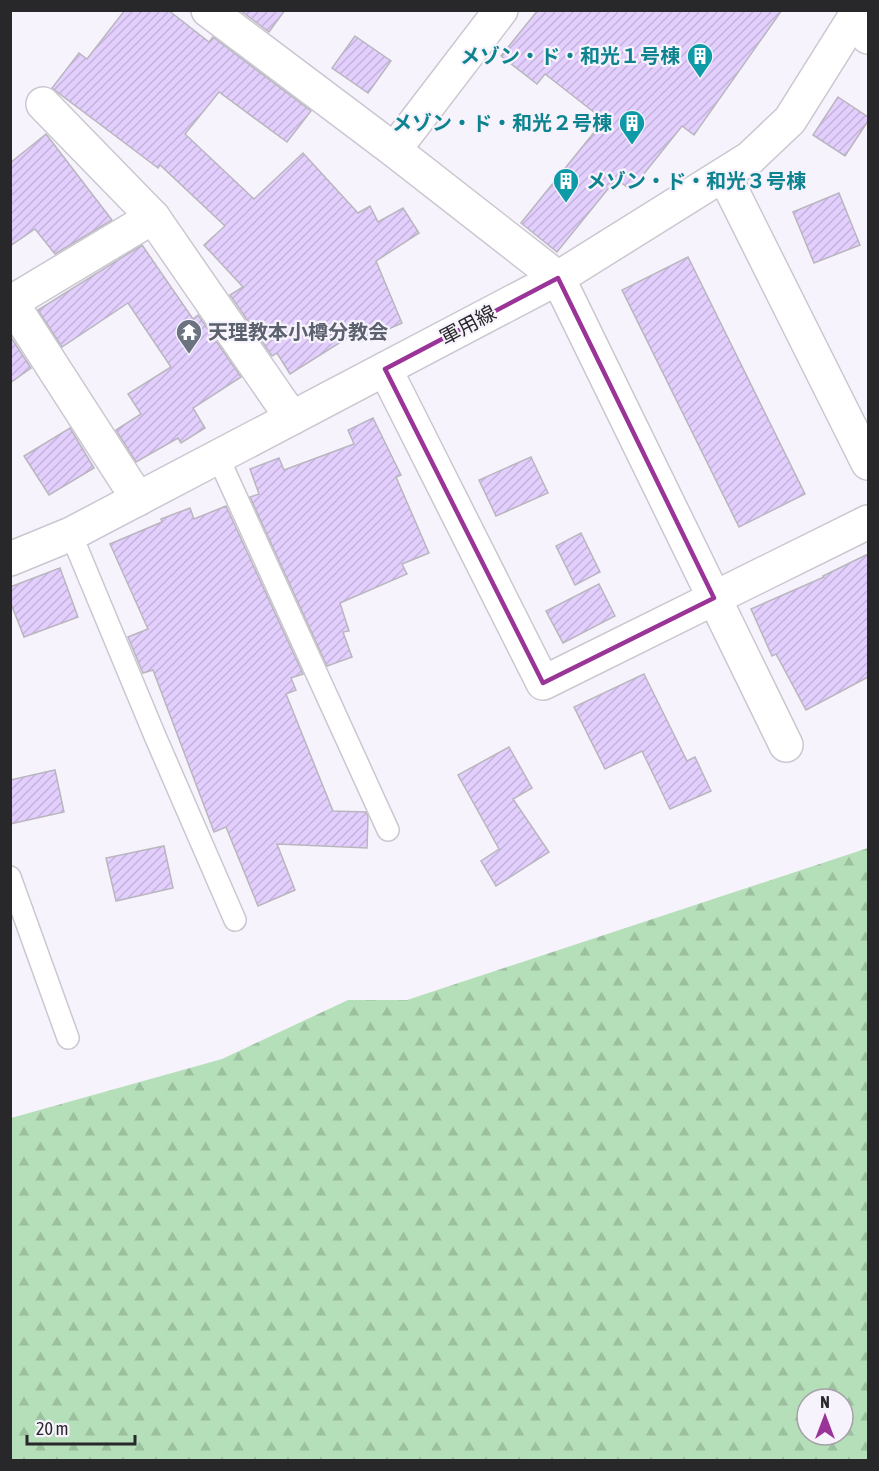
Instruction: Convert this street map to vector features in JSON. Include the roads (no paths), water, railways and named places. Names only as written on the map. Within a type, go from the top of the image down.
[{"type":"street","points":[[208,10],[394,150],[558,278],[786,745]]},
{"type":"street","points":[[394,150],[501,10]]},
{"type":"street","name":"軍用線","points":[[10,559],[71,534],[558,278],[724,175],[750,158],[790,120],[862,21]]},
{"type":"street","points":[[44,104],[153,217],[292,418]]},
{"type":"street","points":[[724,175],[868,463]]},
{"type":"street","points":[[138,499],[11,303],[153,217]]},
{"type":"street","points":[[385,369],[543,683],[868,522]]},
{"type":"lane","points":[[218,457],[388,830]]},
{"type":"lane","points":[[71,534],[235,920]]},
{"type":"lane","points":[[10,877],[68,1038]]},
{"type":"place","name":"メゾン・ド・和光１号棟","points":[[700,79]]},
{"type":"place","name":"メゾン・ド・和光２号棟","points":[[632,146]]},
{"type":"place","name":"メゾン・ド・和光３号棟","points":[[566,204]]},
{"type":"place","name":"天理教本小樽分教会","points":[[189,355]]}]
